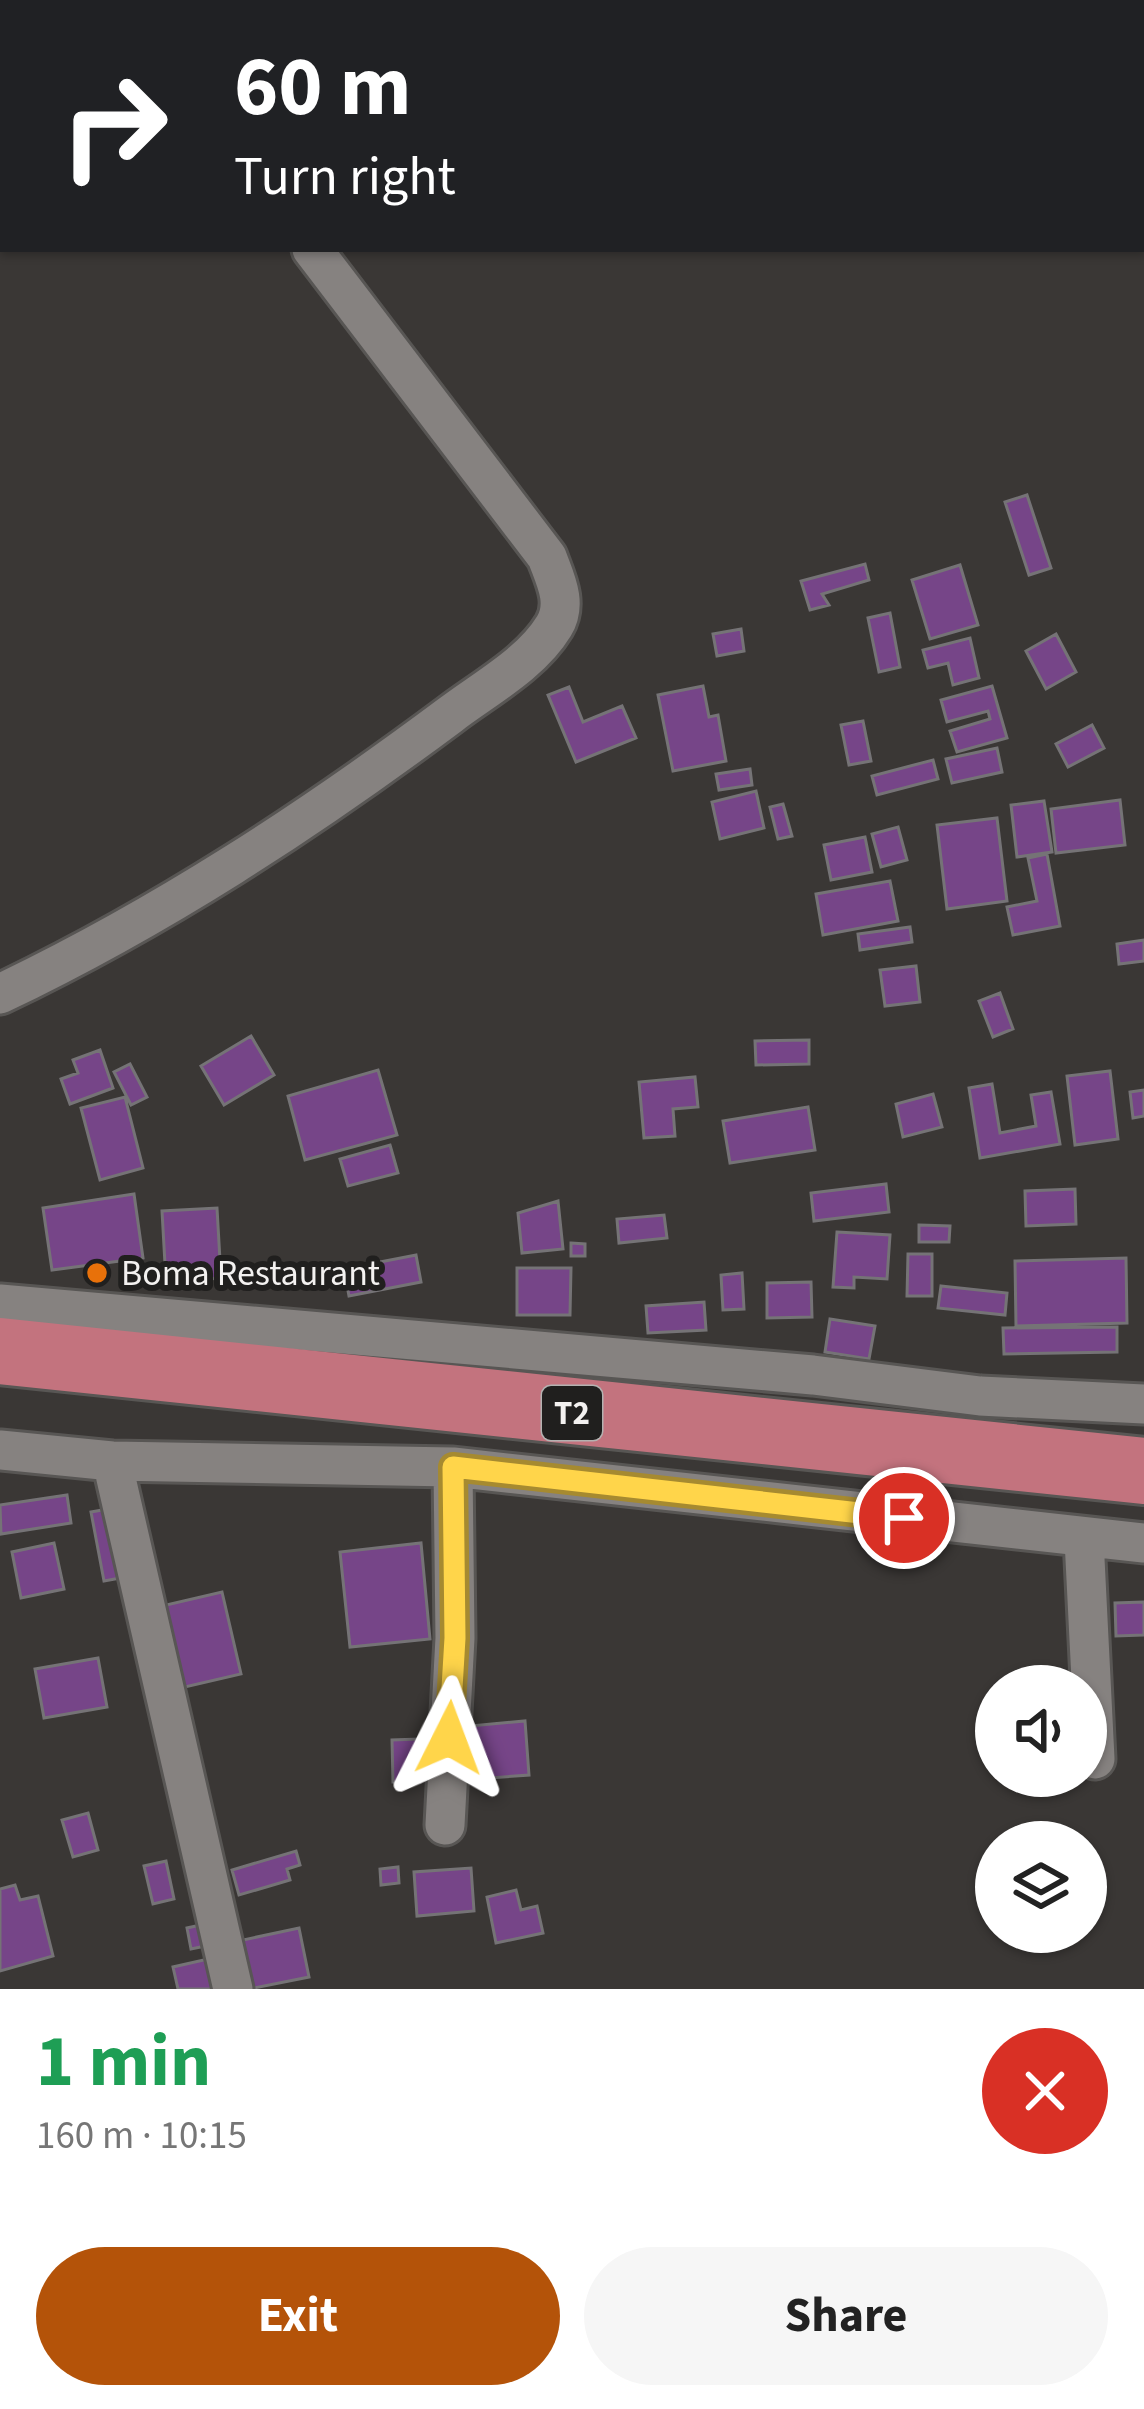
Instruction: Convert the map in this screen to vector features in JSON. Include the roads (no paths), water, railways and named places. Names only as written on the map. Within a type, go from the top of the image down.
[{"type":"highway","name":"T2","points":[[0,1352],[1144,1471]]},
{"type":"street","points":[[0,994],[199,887],[324,809],[527,657],[556,623],[561,594],[547,557],[313,252]]},
{"type":"street","points":[[0,1304],[813,1375],[980,1396],[1144,1404]]},
{"type":"street","points":[[0,1450],[112,1461],[453,1467],[1144,1543]]},
{"type":"street","points":[[112,1461],[233,1989]]},
{"type":"street","points":[[445,1825],[455,1638],[453,1467]]},
{"type":"street","points":[[1084,1539],[1090,1665]]},
{"type":"place","name":"Boma Restaurant","points":[[97,1273]]}]
